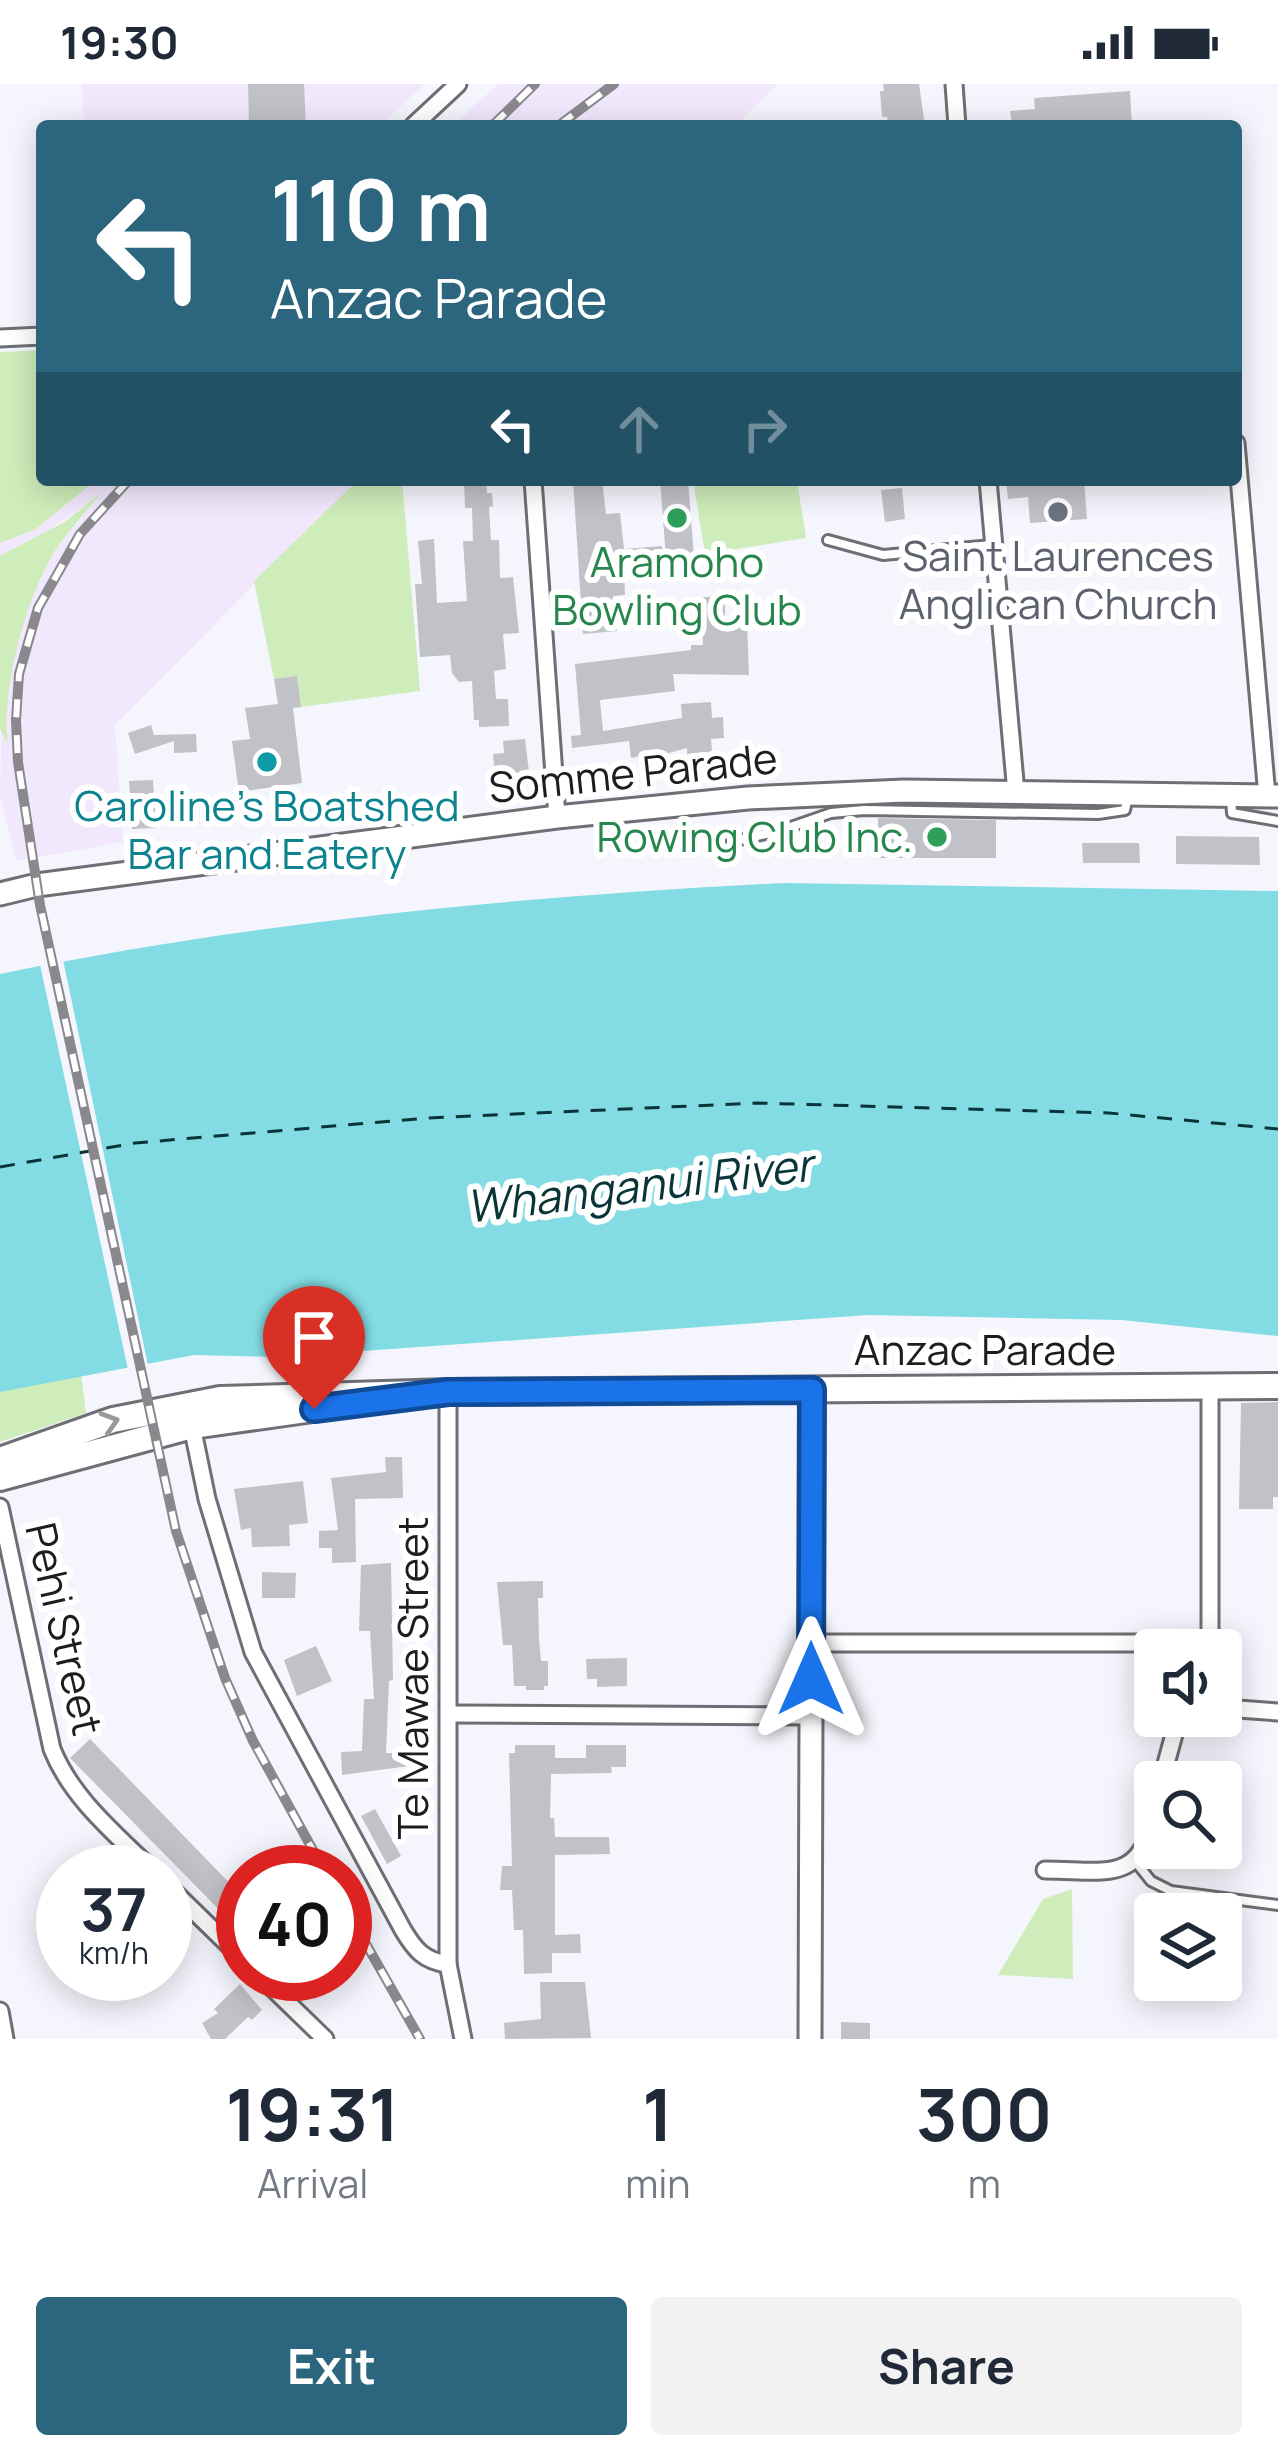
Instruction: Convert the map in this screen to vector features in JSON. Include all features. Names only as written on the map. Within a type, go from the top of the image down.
[{"type":"main road","name":"Somme Parade","points":[[0,894],[38,885],[557,817],[852,792],[1272,796]]},
{"type":"main road","name":"Anzac Parade","points":[[0,1460],[113,1420],[175,1404],[311,1395],[1278,1386]]},
{"type":"main road","points":[[810,2039],[812,1390]]},
{"type":"main road","name":"Anzac Parade","points":[[0,1478],[192,1426],[405,1395]]},
{"type":"street","points":[[419,120],[458,84]]},
{"type":"street","points":[[954,84],[957,120]]},
{"type":"street","points":[[0,338],[36,336]]},
{"type":"street","points":[[533,486],[557,817]]},
{"type":"street","points":[[989,486],[1016,793]]},
{"type":"street","points":[[1240,486],[1272,796]]},
{"type":"street","points":[[1210,1387],[1210,1629]]},
{"type":"street","name":"Te Mawae Street","points":[[448,1392],[448,1964],[464,2039]]},
{"type":"street","points":[[192,1426],[207,1499],[253,1652],[403,1930],[428,1960],[448,1964]]},
{"type":"street","name":"Pehi Street","points":[[0,1508],[60,1770],[93,1813],[126,1845]]},
{"type":"street","points":[[812,1643],[1134,1645]]},
{"type":"street","points":[[1242,1710],[1278,1712]]},
{"type":"street","points":[[451,1714],[811,1716]]},
{"type":"street","points":[[1045,1870],[1109,1870],[1134,1861]]},
{"type":"street","points":[[192,1909],[216,1933]]},
{"type":"street","points":[[286,2001],[325,2039]]},
{"type":"street","points":[[0,2012],[5,2039]]},
{"type":"lane","points":[[828,540],[883,555],[994,545]]},
{"type":"lane","points":[[730,842],[779,832],[823,815],[864,810],[1098,814],[1125,809],[1128,794]]},
{"type":"lane","points":[[1231,796],[1232,813],[1278,820]]},
{"type":"lane","points":[[1141,1869],[1151,1881],[1172,1891],[1278,1905]]},
{"type":"shaded area","points":[[81,84],[425,84],[386,120],[84,120]]},
{"type":"shaded area","points":[[498,84],[778,84],[741,120],[459,120]]},
{"type":"shaded area","points":[[89,486],[352,486],[115,725],[123,842],[16,861],[0,796],[2,703],[11,652],[30,598],[58,546],[97,498],[18,550],[0,556],[0,543],[36,529]]},
{"type":"green space","points":[[36,350],[36,486],[89,486],[36,529],[0,543],[0,352]]},
{"type":"green space","points":[[352,486],[403,486],[420,691],[301,707],[297,677],[274,679],[254,581]]},
{"type":"green space","points":[[694,486],[798,486],[806,538],[705,554]]},
{"type":"green space","points":[[102,492],[61,542],[38,585],[13,668],[8,744],[0,729],[0,556],[66,521]]},
{"type":"green space","points":[[81,1373],[86,1413],[0,1442],[0,1389]]},
{"type":"green space","points":[[1072,1889],[1073,1979],[998,1975],[1043,1899]]},
{"type":"water","name":"Whanganui River","points":[[785,883],[1278,891],[1278,1336],[1121,1320],[868,1315],[279,1357],[194,1355],[0,1392],[0,974],[292,925],[588,895]]},
{"type":"pier","points":[[62,955],[149,1370],[129,1374],[39,960]]},
{"type":"building","points":[[248,84],[304,84],[306,120],[249,120]]},
{"type":"building","points":[[883,84],[919,84],[924,120],[882,117],[880,91],[884,91]]},
{"type":"building","points":[[1130,91],[1132,120],[1011,120],[1010,111],[1035,109],[1034,98]]},
{"type":"building","points":[[464,486],[486,486],[487,493],[492,493],[491,540],[499,540],[500,578],[513,577],[519,633],[503,634],[506,669],[494,671],[496,699],[508,699],[509,726],[479,727],[479,720],[474,720],[472,681],[459,682],[452,673],[450,655],[420,657],[415,584],[422,584],[418,541],[434,539],[437,603],[467,601],[463,541],[473,541],[472,508],[465,508]]},
{"type":"building","points":[[573,486],[603,486],[606,514],[620,513],[624,549],[662,546],[663,562],[624,567],[625,595],[613,596],[617,631],[583,634]]},
{"type":"building","name":"Aramoho Bowling Club","points":[[660,486],[688,486],[694,556],[666,558]]},
{"type":"building","points":[[1007,486],[1084,486],[1087,519],[1030,523],[1028,497],[1008,499]]},
{"type":"building","points":[[902,488],[905,519],[885,522],[881,490]]},
{"type":"building","points":[[702,597],[725,597],[725,619],[747,622],[749,675],[673,674],[675,691],[600,700],[603,731],[682,718],[681,704],[711,702],[712,718],[723,717],[724,738],[711,739],[712,752],[687,754],[687,748],[643,760],[642,756],[631,758],[629,741],[572,748],[571,736],[581,735],[575,664],[703,645]]},
{"type":"building","name":"Caroline's Boatshed Bar and Eatery","points":[[297,676],[301,707],[293,708],[302,783],[239,792],[232,741],[250,739],[245,708],[278,704],[274,679]]},
{"type":"building","points":[[151,725],[154,735],[196,734],[197,752],[174,753],[174,741],[135,754],[128,733]]},
{"type":"building","points":[[525,739],[529,772],[495,775],[493,754],[504,753],[503,741]]},
{"type":"building","points":[[153,780],[156,828],[132,829],[129,781]]},
{"type":"building","name":"Rowing Club Inc.","points":[[878,818],[996,820],[996,858],[878,858]]},
{"type":"building","points":[[1176,836],[1259,837],[1260,865],[1176,864]]},
{"type":"building","points":[[1082,843],[1139,843],[1140,863],[1083,863]]},
{"type":"building","points":[[1278,1402],[1278,1497],[1273,1497],[1273,1509],[1239,1509],[1241,1403]]},
{"type":"building","points":[[385,1457],[402,1457],[403,1498],[355,1499],[356,1562],[332,1563],[332,1548],[319,1548],[319,1531],[338,1530],[331,1478],[386,1472]]},
{"type":"building","points":[[303,1481],[308,1523],[289,1525],[290,1546],[252,1547],[251,1528],[241,1530],[234,1489]]},
{"type":"building","points":[[391,1563],[393,1680],[389,1681],[386,1753],[409,1753],[409,1766],[342,1775],[341,1752],[362,1751],[364,1699],[374,1699],[370,1631],[359,1631],[361,1565]]},
{"type":"building","points":[[262,1572],[296,1573],[295,1598],[262,1598]]},
{"type":"building","points":[[543,1581],[543,1598],[538,1598],[539,1638],[541,1661],[548,1661],[548,1686],[526,1690],[526,1686],[514,1686],[512,1645],[503,1645],[497,1582]]},
{"type":"building","points":[[316,1646],[332,1681],[297,1696],[284,1660]]},
{"type":"building","points":[[627,1658],[627,1686],[597,1687],[597,1679],[587,1679],[586,1659]]},
{"type":"building","points":[[90,1739],[216,1869],[216,1907],[192,1882],[192,1845],[156,1845],[70,1758]]},
{"type":"building","points":[[515,1745],[555,1745],[555,1758],[586,1758],[586,1745],[626,1745],[626,1767],[611,1767],[612,1773],[551,1774],[550,1818],[554,1818],[555,1837],[609,1837],[610,1854],[555,1855],[555,1935],[580,1934],[581,1953],[552,1953],[552,1973],[524,1974],[523,1930],[514,1930],[512,1890],[500,1890],[502,1866],[512,1866],[509,1753],[515,1753]]},
{"type":"building","points":[[375,1809],[401,1856],[387,1864],[361,1816]]},
{"type":"building","points":[[540,1982],[585,1982],[591,2038],[505,2039],[504,2023],[541,2019]]},
{"type":"building","points":[[222,2001],[254,2001],[262,2010],[225,2039],[211,2039],[202,2023],[218,2013],[214,2009]]},
{"type":"building","points":[[841,2022],[870,2023],[870,2039],[841,2039]]},
{"type":"ferry route","points":[[0,1167],[135,1143],[428,1118],[756,1103],[1109,1113],[1278,1129]]},
{"type":"railway","points":[[498,120],[535,84]]},
{"type":"railway","points":[[566,120],[614,84]]},
{"type":"railway","points":[[124,486],[80,534],[38,608],[19,674],[18,762],[40,905],[176,1531],[225,1678],[253,1741],[310,1845]]},
{"type":"railway","points":[[372,1955],[420,2039]]},
{"type":"place","name":"Saint Laurences Anglican Church","points":[[1058,512]]},
{"type":"place","name":"Aramoho Bowling Club","points":[[677,518]]},
{"type":"place","name":"Caroline's Boatshed Bar and Eatery","points":[[267,762]]},
{"type":"place","name":"Rowing Club Inc.","points":[[937,837]]},
{"type":"route","points":[[314,1409],[448,1392],[812,1390],[811,1679]]}]
